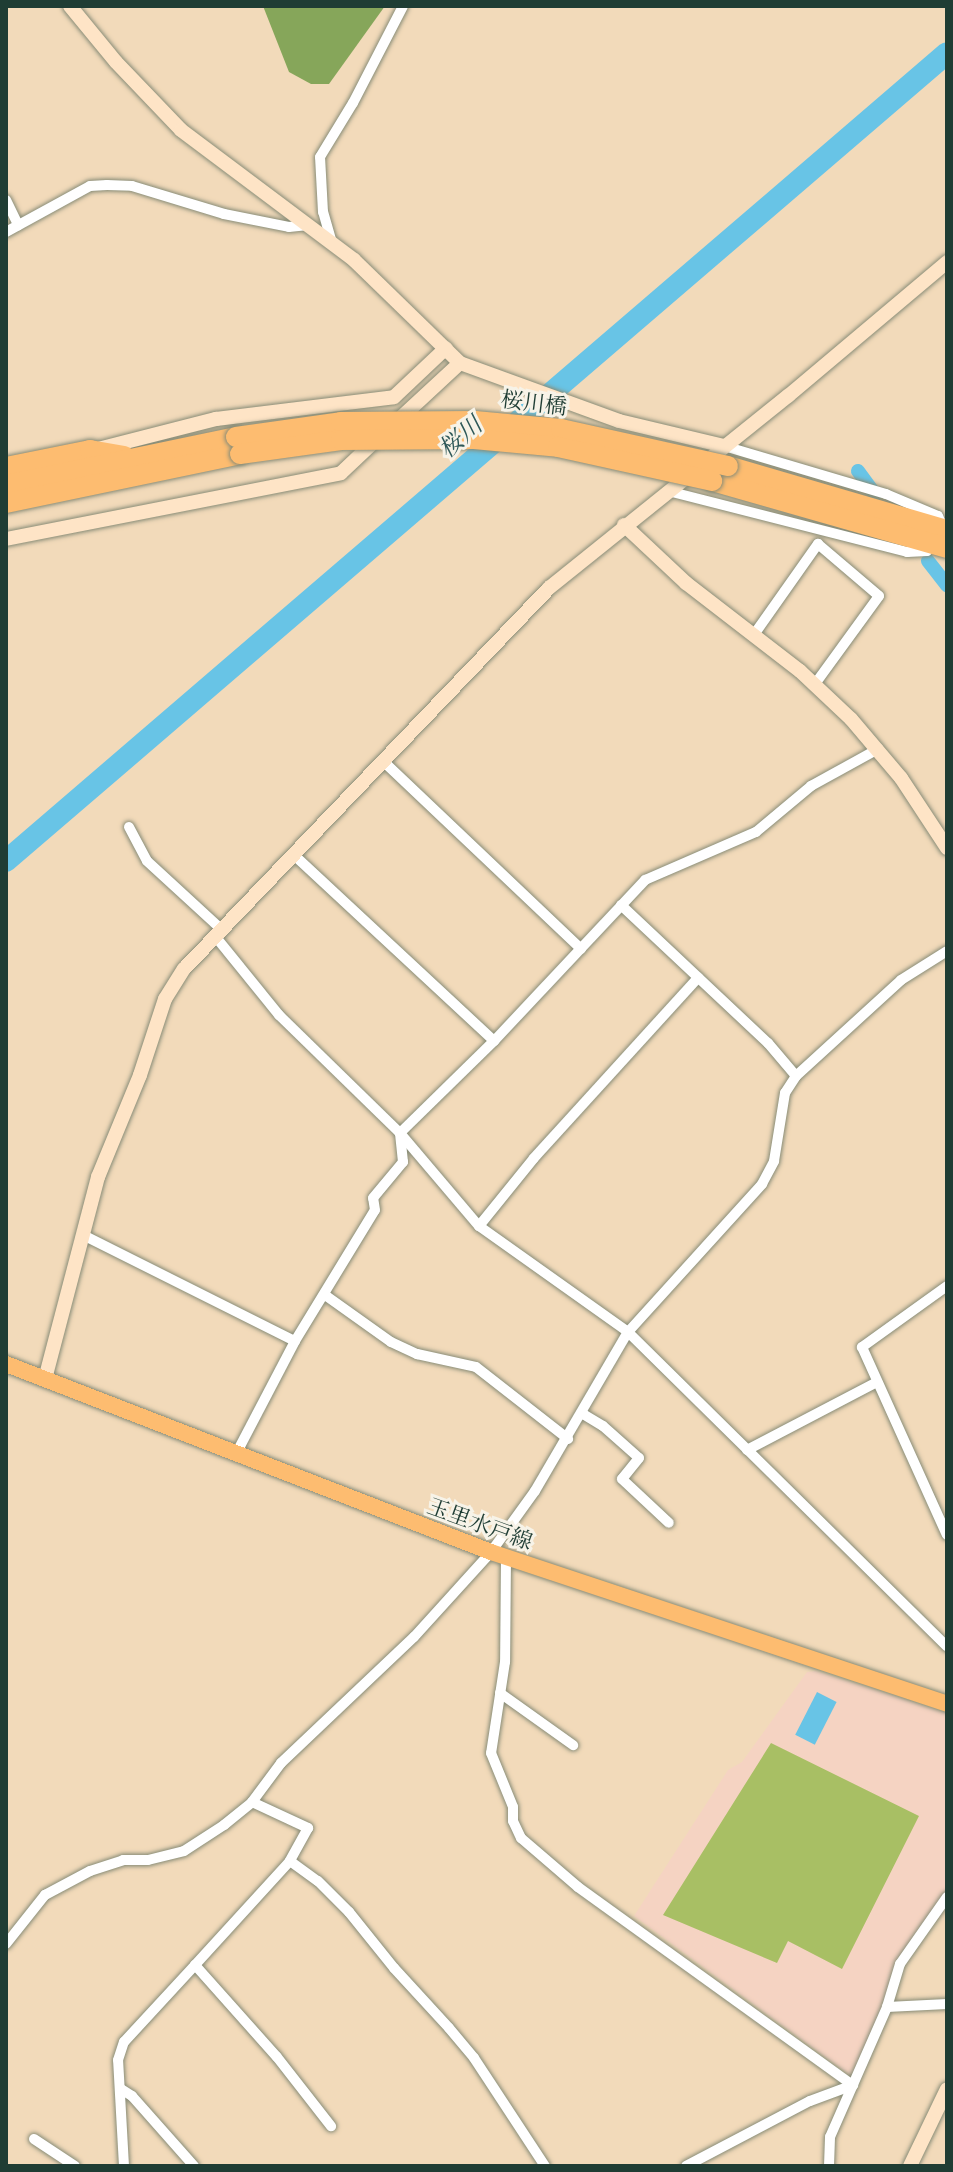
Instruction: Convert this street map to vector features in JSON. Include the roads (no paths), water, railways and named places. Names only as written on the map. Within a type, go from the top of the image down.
[{"type":"highway","name":"桜川橋","points":[[238,446],[356,421],[475,421],[576,432],[726,456],[942,538]]},
{"type":"highway","name":"桜川橋","points":[[238,446],[341,440],[474,439],[558,447],[712,481],[942,538]]},
{"type":"highway","points":[[6,503],[140,467],[238,446]]},
{"type":"highway","points":[[6,467],[90,450],[140,467]]},
{"type":"highway","points":[[6,485],[140,467]]},
{"type":"highway","points":[[6,517],[68,503],[140,467]]},
{"type":"main road","name":"玉里水戸線","points":[[6,1364],[499,1555],[947,1704]]},
{"type":"street","points":[[70,6],[124,72],[181,130],[332,243],[389,290],[460,363],[726,456]]},
{"type":"street","points":[[332,243],[323,212],[320,157],[353,103],[403,6]]},
{"type":"street","points":[[6,232],[90,186],[107,185],[132,186],[224,214],[289,227],[308,225]]},
{"type":"street","points":[[6,200],[18,225]]},
{"type":"street","points":[[45,1379],[98,1177],[144,1065],[165,999],[184,969],[549,588],[668,491],[726,456],[947,262]]},
{"type":"street","points":[[90,450],[216,419],[394,397],[446,348]]},
{"type":"street","points":[[6,539],[341,473],[460,363]]},
{"type":"street","points":[[668,491],[907,552],[927,551],[942,538]]},
{"type":"street","points":[[624,525],[676,575],[815,684],[878,749],[947,848]]},
{"type":"street","points":[[753,636],[818,544],[879,596],[815,684]]},
{"type":"street","points":[[400,1133],[494,1041],[645,880],[756,832],[811,786],[878,749]]},
{"type":"street","points":[[383,761],[581,949]]},
{"type":"street","points":[[129,827],[147,861],[218,932],[279,1015],[400,1133],[479,1226],[628,1332],[947,1647]]},
{"type":"street","points":[[294,855],[494,1041]]},
{"type":"street","points":[[621,905],[768,1043],[796,1076]]},
{"type":"street","points":[[6,1944],[45,1895],[108,1864],[148,1860],[184,1851],[224,1825],[252,1802],[281,1763],[499,1555],[628,1332],[762,1184],[774,1161],[785,1093],[796,1076],[901,980],[947,951]]},
{"type":"street","points":[[479,1226],[534,1158],[698,978]]},
{"type":"street","points":[[236,1454],[295,1341],[375,1210],[373,1198],[403,1162],[400,1133]]},
{"type":"street","points":[[83,1235],[295,1341]]},
{"type":"street","points":[[947,1286],[862,1347],[942,1511],[947,1535]]},
{"type":"street","points":[[325,1295],[391,1342],[417,1354],[476,1367],[568,1439]]},
{"type":"street","points":[[747,1450],[877,1382]]},
{"type":"street","points":[[583,1414],[603,1426],[639,1458],[622,1479],[669,1523]]},
{"type":"street","points":[[499,1555],[505,1662],[491,1753],[521,1838],[578,1887],[853,2085]]},
{"type":"street","points":[[500,1693],[573,1745]]},
{"type":"street","points":[[124,2166],[118,2060],[124,2042],[290,1861],[308,1828],[252,1802]]},
{"type":"street","points":[[290,1861],[318,1881],[349,1912],[394,1968],[449,2028],[474,2058],[545,2166]]},
{"type":"street","points":[[829,2166],[830,2137],[887,2007],[900,1964],[947,1897]]},
{"type":"street","points":[[195,1965],[277,2057],[331,2126]]},
{"type":"street","points":[[887,2007],[947,2004]]},
{"type":"street","points":[[686,2166],[810,2101],[853,2085]]},
{"type":"street","points":[[121,2089],[132,2096],[192,2165]]},
{"type":"street","points":[[910,2166],[947,2089]]},
{"type":"street","points":[[34,2139],[75,2166]]},
{"type":"water","points":[[817,1692],[837,1702],[815,1745],[795,1735]]},
{"type":"waterway","name":"桜川","points":[[6,861],[947,53]]},
{"type":"waterway","points":[[858,471],[875,494]]},
{"type":"waterway","points":[[928,561],[947,585]]}]
